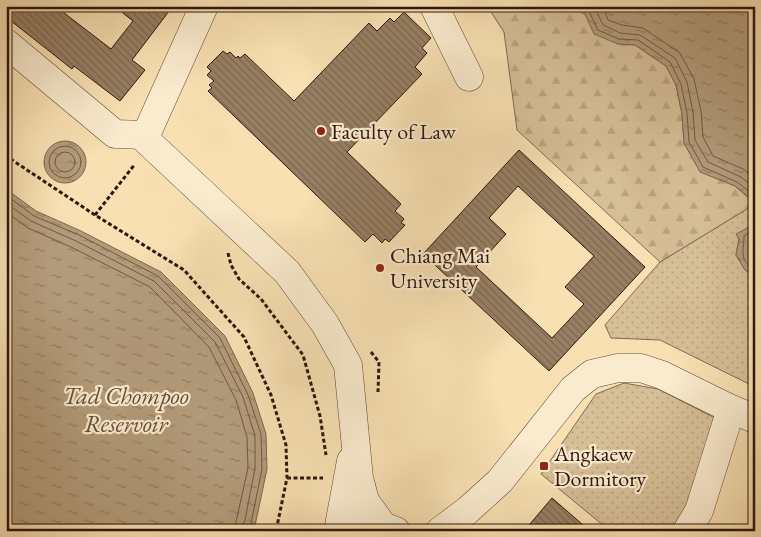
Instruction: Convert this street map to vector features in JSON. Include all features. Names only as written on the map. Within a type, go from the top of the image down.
[{"type":"street","points":[[143,148],[204,6]]},
{"type":"street","points":[[434,6],[469,77]]},
{"type":"street","points":[[6,43],[115,134],[143,148],[274,258],[309,300],[326,324],[348,365],[359,478],[365,501],[363,531]]},
{"type":"street","points":[[440,531],[468,510],[500,481],[573,389],[592,374],[618,368],[641,368],[662,375],[743,414],[699,511],[687,531]]},
{"type":"street","points":[[338,531],[355,429]]},
{"type":"street","points":[[365,501],[383,526],[396,531]]},
{"type":"path","points":[[142,171],[143,148]]},
{"type":"path","points":[[95,215],[143,148]]},
{"type":"path","points":[[6,154],[12,160],[95,215],[184,270],[244,337],[271,395],[286,445],[287,478],[276,531]]},
{"type":"path","points":[[228,250],[231,265],[239,280],[260,299],[303,355],[320,416],[327,460]]},
{"type":"path","points":[[368,348],[379,362],[378,392]]},
{"type":"green space","points":[[487,6],[566,6],[585,14],[618,44],[635,45],[666,66],[676,85],[682,114],[684,143],[700,171],[735,186],[755,204],[660,262],[517,130],[504,32]]},
{"type":"green space","points":[[755,204],[749,227],[739,239],[736,255],[745,270],[755,276],[755,387],[660,340],[611,338],[605,325],[660,262]]},
{"type":"green space","points":[[624,383],[658,389],[715,418],[681,531],[610,531],[541,474],[596,394]]},
{"type":"water","points":[[566,6],[755,6],[755,202],[735,186],[700,172],[684,143],[682,114],[676,85],[666,66],[635,45],[618,44],[594,34],[585,14]]},
{"type":"water","points":[[69,141],[77,144],[83,150],[86,162],[83,174],[77,180],[61,183],[53,180],[47,174],[44,158],[47,150],[53,144]]},
{"type":"water","name":"Tad Chompoo Reservoir","points":[[6,189],[36,211],[81,231],[161,272],[225,336],[253,393],[266,434],[267,469],[255,526],[251,531],[6,531]]},
{"type":"water","points":[[755,207],[755,276],[745,270],[736,255],[739,239],[736,234],[749,227]]},
{"type":"building","points":[[6,6],[55,6],[111,49],[133,21],[114,6],[173,6],[132,60],[145,70],[120,101],[74,66],[72,69],[6,17]]},
{"type":"building","points":[[404,12],[431,38],[422,48],[427,53],[415,67],[422,74],[347,152],[401,204],[395,211],[404,219],[401,223],[405,225],[389,242],[385,239],[382,243],[373,234],[365,242],[208,91],[212,88],[209,85],[214,81],[207,75],[211,71],[207,67],[223,51],[227,54],[230,52],[236,58],[238,56],[240,58],[245,54],[294,101],[369,23],[377,31],[390,18],[394,22]]},
{"type":"building","points":[[519,150],[645,267],[549,371],[423,254]],"holes":[[[518,186],[594,256],[565,287],[584,304],[552,338],[476,267],[506,234],[489,218]]]},
{"type":"building","points":[[552,498],[590,531],[524,531]]},
{"type":"place","name":"Faculty of Law","points":[[321,131]]},
{"type":"place","name":"Chiang Mai University","points":[[380,268]]},
{"type":"place","name":"Angkaew Dormitory","points":[[544,466]]}]
